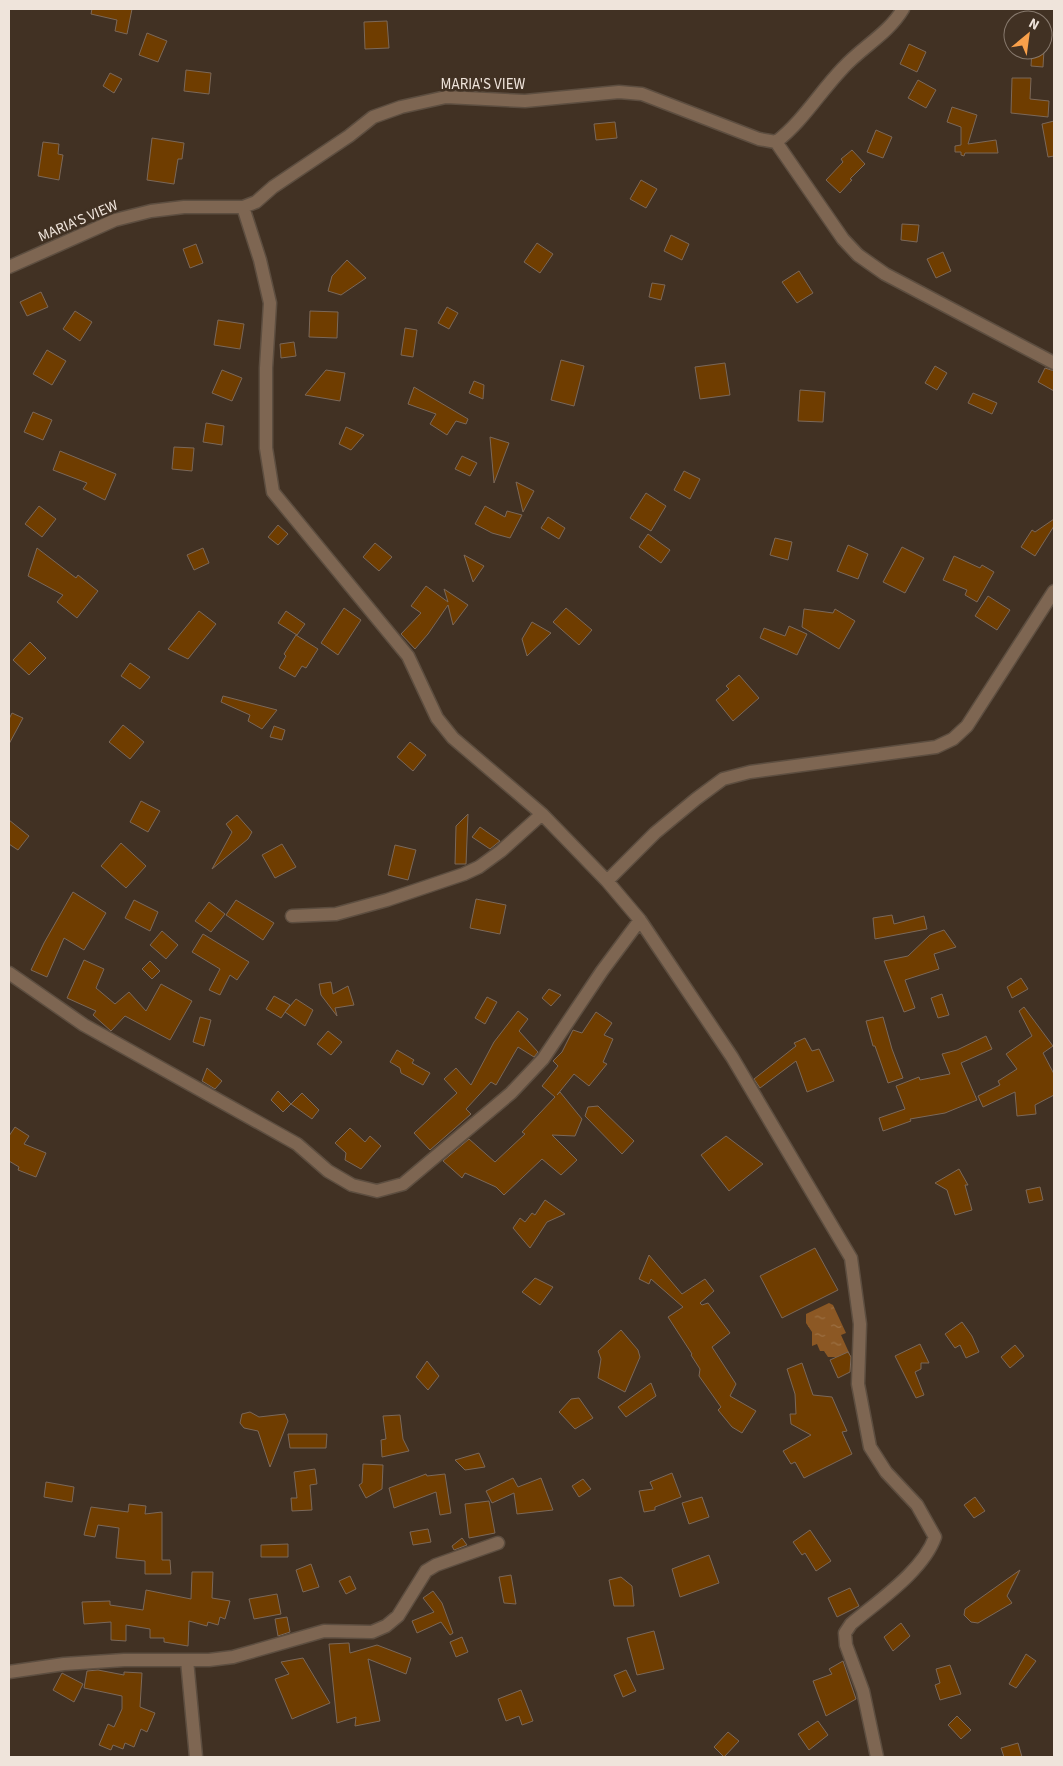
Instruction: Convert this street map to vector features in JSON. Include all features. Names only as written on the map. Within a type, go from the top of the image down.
[{"type":"street","points":[[903,9],[880,36],[844,66],[793,129],[776,142],[843,239],[858,255],[885,274],[1054,363]]},
{"type":"street","name":"MARIA'S VIEW","points":[[9,267],[116,220],[151,211],[184,207],[243,207],[256,202],[273,188],[350,136],[373,117],[401,107],[446,97],[525,101],[619,92],[642,94],[759,139],[776,142]]},
{"type":"street","points":[[243,207],[260,260],[270,303],[266,368],[266,448],[273,492],[408,656],[437,718],[453,738],[542,814],[607,881],[640,920],[732,1057],[824,1214],[844,1243],[851,1258],[855,1275],[860,1324],[858,1384],[870,1447],[886,1472],[917,1505],[935,1537],[927,1554],[912,1571],[851,1624],[845,1633],[846,1645],[863,1691],[877,1757]]},
{"type":"street","points":[[607,881],[655,833],[723,779],[750,772],[936,747],[953,739],[966,726],[1054,591]]},
{"type":"street","points":[[292,916],[336,914],[387,900],[464,874],[501,851],[542,814]]},
{"type":"street","points":[[9,973],[84,1025],[297,1144],[336,1176],[352,1185],[377,1191],[404,1184],[511,1094],[543,1059],[602,971],[640,920]]},
{"type":"street","points":[[9,1672],[64,1664],[233,1658],[324,1631],[372,1632],[386,1626],[398,1616],[426,1571],[436,1565],[498,1543]]},
{"type":"street","points":[[187,1660],[196,1757]]},
{"type":"water","points":[[829,1303],[833,1305],[846,1333],[841,1335],[851,1357],[828,1357],[824,1351],[820,1351],[817,1344],[812,1346],[812,1332],[806,1323],[806,1314]]},
{"type":"building","points":[[92,9],[132,9],[127,34],[115,31],[117,20],[91,14]]},
{"type":"building","points":[[387,21],[389,48],[365,49],[364,22]]},
{"type":"building","points":[[147,33],[167,41],[158,62],[139,55]]},
{"type":"building","points":[[909,44],[926,52],[917,72],[900,64]]},
{"type":"building","points":[[1031,60],[1043,60],[1043,67],[1031,66]]},
{"type":"building","points":[[186,70],[211,73],[209,94],[184,91]]},
{"type":"building","points":[[110,73],[122,79],[114,93],[103,86]]},
{"type":"building","points":[[1012,78],[1031,78],[1030,99],[1049,101],[1048,117],[1011,113]]},
{"type":"building","points":[[918,80],[936,90],[926,108],[908,98]]},
{"type":"building","points":[[952,107],[977,115],[968,144],[996,140],[998,153],[965,153],[964,156],[961,155],[961,152],[955,152],[955,146],[961,145],[961,127],[947,122]]},
{"type":"building","points":[[1054,121],[1054,156],[1048,157],[1042,124]]},
{"type":"building","points":[[615,122],[617,138],[596,140],[594,124]]},
{"type":"building","points":[[876,130],[892,137],[883,158],[867,152]]},
{"type":"building","points":[[152,138],[184,143],[182,159],[178,159],[174,184],[147,180]]},
{"type":"building","points":[[43,142],[59,144],[58,154],[63,155],[59,180],[38,176]]},
{"type":"building","points":[[852,150],[865,164],[850,179],[852,180],[840,193],[826,180],[843,162],[841,159]]},
{"type":"building","points":[[641,180],[657,189],[646,208],[630,199]]},
{"type":"building","points":[[902,224],[919,225],[917,242],[901,240]]},
{"type":"building","points":[[671,235],[689,244],[682,260],[664,251]]},
{"type":"building","points":[[537,243],[553,254],[540,273],[524,262]]},
{"type":"building","points":[[196,244],[203,263],[190,268],[183,249]]},
{"type":"building","points":[[943,252],[951,271],[936,278],[927,259]]},
{"type":"building","points":[[347,260],[366,278],[341,295],[328,291],[332,276]]},
{"type":"building","points":[[799,271],[813,293],[797,303],[782,282]]},
{"type":"building","points":[[652,283],[665,285],[661,300],[649,297]]},
{"type":"building","points":[[41,292],[48,307],[27,316],[20,302]]},
{"type":"building","points":[[447,307],[458,313],[449,329],[438,323]]},
{"type":"building","points":[[75,311],[92,322],[80,341],[63,329]]},
{"type":"building","points":[[310,311],[338,312],[337,338],[309,337]]},
{"type":"building","points":[[218,320],[244,324],[240,349],[214,345]]},
{"type":"building","points":[[405,328],[417,330],[413,357],[401,355]]},
{"type":"building","points":[[294,342],[296,356],[281,358],[280,344]]},
{"type":"building","points":[[47,350],[66,361],[52,385],[33,374]]},
{"type":"building","points":[[561,360],[584,366],[574,406],[551,400]]},
{"type":"building","points":[[725,363],[730,395],[700,399],[695,367]]},
{"type":"building","points":[[935,366],[947,373],[937,390],[925,383]]},
{"type":"building","points":[[1045,368],[1054,371],[1054,391],[1038,382]]},
{"type":"building","points":[[222,370],[242,378],[232,401],[212,393]]},
{"type":"building","points":[[326,370],[345,373],[340,401],[305,395]]},
{"type":"building","points":[[474,381],[484,385],[483,399],[469,393]]},
{"type":"building","points":[[414,387],[468,419],[466,424],[456,421],[447,435],[430,424],[436,414],[408,404]]},
{"type":"building","points":[[800,390],[825,392],[823,422],[798,421]]},
{"type":"building","points":[[973,393],[997,403],[992,414],[968,403]]},
{"type":"building","points":[[33,412],[52,420],[43,440],[24,432]]},
{"type":"building","points":[[206,423],[224,426],[222,445],[203,442]]},
{"type":"building","points":[[346,427],[364,435],[351,450],[339,444]]},
{"type":"building","points":[[490,437],[509,443],[494,483]]},
{"type":"building","points":[[174,447],[194,448],[192,471],[172,469]]},
{"type":"building","points":[[60,451],[116,474],[105,500],[83,489],[87,483],[53,470]]},
{"type":"building","points":[[462,456],[477,463],[470,476],[455,469]]},
{"type":"building","points":[[684,471],[700,479],[690,499],[674,490]]},
{"type":"building","points":[[516,482],[534,491],[523,512]]},
{"type":"building","points":[[646,493],[666,506],[651,531],[630,518]]},
{"type":"building","points":[[39,506],[56,519],[42,537],[25,524]]},
{"type":"building","points":[[485,506],[505,517],[507,511],[522,515],[510,538],[492,533],[475,524]]},
{"type":"building","points":[[548,517],[565,528],[559,539],[541,528]]},
{"type":"building","points":[[1054,519],[1054,526],[1035,556],[1021,547],[1032,530],[1035,532]]},
{"type":"building","points":[[278,525],[288,534],[278,545],[268,537]]},
{"type":"building","points":[[648,534],[670,550],[661,563],[639,547]]},
{"type":"building","points":[[775,538],[792,542],[788,560],[770,555]]},
{"type":"building","points":[[375,543],[392,557],[379,571],[363,557]]},
{"type":"building","points":[[848,545],[868,554],[858,579],[837,571]]},
{"type":"building","points":[[902,547],[924,558],[905,593],[883,582]]},
{"type":"building","points":[[37,548],[76,578],[78,575],[98,591],[77,618],[57,602],[63,595],[28,576]]},
{"type":"building","points":[[203,548],[209,563],[194,570],[187,555]]},
{"type":"building","points":[[464,555],[484,566],[473,582]]},
{"type":"building","points":[[954,556],[980,568],[982,565],[994,572],[977,602],[965,595],[967,590],[943,580]]},
{"type":"building","points":[[426,586],[448,602],[444,589],[468,605],[453,625],[448,605],[415,649],[401,634],[421,613],[411,606]]},
{"type":"building","points":[[988,596],[1010,610],[997,630],[975,616]]},
{"type":"building","points":[[344,608],[361,620],[338,655],[321,643]]},
{"type":"building","points":[[566,608],[592,630],[579,645],[553,622]]},
{"type":"building","points":[[804,609],[833,613],[835,609],[855,621],[839,649],[802,627]]},
{"type":"building","points":[[199,611],[216,624],[188,659],[168,649]]},
{"type":"building","points":[[286,611],[305,624],[297,635],[278,623]]},
{"type":"building","points":[[532,622],[551,633],[527,656],[522,639]]},
{"type":"building","points":[[789,626],[807,634],[797,655],[760,638],[764,628],[785,636]]},
{"type":"building","points":[[296,635],[318,649],[306,668],[302,666],[295,677],[279,668],[286,656],[284,654]]},
{"type":"building","points":[[30,642],[46,658],[29,675],[13,660]]},
{"type":"building","points":[[130,663],[150,677],[140,689],[121,676]]},
{"type":"building","points":[[739,675],[759,698],[733,721],[716,700],[729,689],[726,686]]},
{"type":"building","points":[[223,696],[277,710],[262,729],[248,721],[250,715],[221,702]]},
{"type":"building","points":[[12,713],[23,718],[9,744],[9,719]]},
{"type":"building","points":[[123,725],[144,742],[130,759],[109,742]]},
{"type":"building","points":[[274,726],[285,730],[282,740],[270,737]]},
{"type":"building","points":[[410,742],[426,755],[413,771],[397,757]]},
{"type":"building","points":[[141,801],[160,811],[148,832],[130,822]]},
{"type":"building","points":[[468,814],[466,864],[455,864],[456,826]]},
{"type":"building","points":[[237,815],[252,832],[248,839],[212,869],[232,832],[226,824]]},
{"type":"building","points":[[9,820],[29,836],[18,850],[9,844]]},
{"type":"building","points":[[480,827],[500,841],[490,849],[472,837]]},
{"type":"building","points":[[121,843],[146,866],[126,888],[101,866]]},
{"type":"building","points":[[282,844],[296,867],[275,878],[262,855]]},
{"type":"building","points":[[395,845],[416,850],[408,880],[388,875]]},
{"type":"building","points":[[73,892],[106,913],[84,950],[64,938],[47,977],[31,970]]},
{"type":"building","points":[[476,899],[506,905],[500,934],[470,928]]},
{"type":"building","points":[[134,900],[158,912],[150,931],[125,918]]},
{"type":"building","points":[[236,900],[274,923],[263,940],[226,915]]},
{"type":"building","points":[[209,902],[225,914],[211,932],[195,921]]},
{"type":"building","points":[[892,915],[894,924],[924,916],[927,929],[875,939],[873,918]]},
{"type":"building","points":[[944,930],[956,947],[934,954],[939,969],[905,980],[915,1008],[904,1012],[884,961],[908,956],[930,935]]},
{"type":"building","points":[[162,931],[178,945],[166,959],[150,945]]},
{"type":"building","points":[[203,934],[249,962],[237,980],[230,975],[220,995],[209,990],[220,969],[192,952]]},
{"type":"building","points":[[84,960],[104,969],[96,988],[115,1004],[129,992],[146,1011],[161,984],[192,1001],[170,1040],[125,1016],[111,1031],[93,1015],[96,1011],[67,998]]},
{"type":"building","points":[[150,961],[160,971],[152,979],[142,969]]},
{"type":"building","points":[[1021,978],[1028,989],[1012,998],[1007,987]]},
{"type":"building","points":[[331,982],[333,994],[348,986],[354,1005],[335,1008],[337,1016],[321,995],[319,984]]},
{"type":"building","points":[[549,989],[561,995],[551,1006],[542,998]]},
{"type":"building","points":[[942,994],[949,1015],[938,1018],[931,998]]},
{"type":"building","points":[[274,996],[290,1005],[281,1018],[266,1009]]},
{"type":"building","points":[[487,997],[497,1002],[485,1024],[475,1018]]},
{"type":"building","points":[[296,999],[313,1010],[305,1026],[285,1012]]},
{"type":"building","points":[[1024,1007],[1053,1046],[1043,1053],[1054,1074],[1054,1095],[1035,1105],[1036,1114],[1017,1116],[1015,1092],[983,1107],[978,1096],[1000,1085],[998,1081],[1017,1069],[1006,1054],[1032,1036],[1019,1011]]},
{"type":"building","points":[[518,1011],[528,1019],[519,1031],[538,1052],[534,1057],[518,1047],[496,1085],[491,1082],[466,1109],[471,1114],[430,1150],[414,1133],[457,1093],[444,1079],[456,1068],[471,1085],[494,1042]]},
{"type":"building","points":[[596,1012],[612,1023],[604,1035],[613,1039],[603,1062],[607,1064],[589,1086],[574,1074],[557,1095],[560,1092],[582,1119],[575,1136],[552,1135],[577,1160],[561,1175],[542,1159],[504,1195],[496,1187],[465,1173],[462,1178],[443,1161],[469,1139],[495,1162],[525,1134],[522,1132],[555,1097],[542,1086],[558,1066],[553,1061],[562,1052],[573,1030],[582,1033]]},
{"type":"building","points":[[200,1017],[211,1020],[204,1046],[193,1042]]},
{"type":"building","points":[[883,1017],[903,1078],[888,1083],[875,1046],[873,1046],[866,1021]]},
{"type":"building","points":[[328,1031],[342,1042],[331,1055],[317,1044]]},
{"type":"building","points":[[986,1036],[992,1049],[961,1063],[977,1100],[945,1113],[910,1119],[911,1121],[883,1131],[879,1118],[905,1109],[896,1086],[919,1077],[920,1080],[950,1074],[942,1054],[957,1050]]},
{"type":"building","points":[[805,1038],[812,1051],[819,1049],[834,1081],[807,1092],[796,1061],[760,1088],[754,1079],[796,1046],[794,1043]]},
{"type":"building","points":[[397,1050],[414,1060],[412,1063],[430,1073],[423,1085],[401,1073],[400,1068],[390,1062]]},
{"type":"building","points":[[207,1068],[222,1081],[215,1089],[202,1081]]},
{"type":"building","points":[[278,1091],[291,1104],[283,1112],[271,1100]]},
{"type":"building","points":[[302,1093],[319,1110],[312,1119],[291,1104]]},
{"type":"building","points":[[598,1106],[634,1141],[622,1154],[585,1116],[588,1107]]},
{"type":"building","points":[[15,1127],[29,1136],[24,1144],[46,1153],[36,1177],[18,1170],[19,1167],[9,1161],[9,1136]]},
{"type":"building","points":[[350,1128],[365,1142],[370,1136],[381,1146],[361,1169],[345,1160],[346,1153],[335,1143]]},
{"type":"building","points":[[726,1136],[763,1164],[729,1191],[701,1155]]},
{"type":"building","points":[[959,1169],[968,1185],[965,1185],[972,1210],[955,1215],[947,1190],[935,1183]]},
{"type":"building","points":[[1040,1187],[1043,1200],[1029,1203],[1026,1190]]},
{"type":"building","points":[[545,1200],[565,1214],[547,1222],[530,1248],[513,1228],[520,1218],[525,1222],[532,1213],[535,1215]]},
{"type":"building","points":[[815,1248],[838,1290],[782,1318],[760,1276]]},
{"type":"building","points":[[649,1255],[682,1294],[705,1279],[714,1291],[700,1303],[702,1305],[708,1303],[730,1333],[712,1347],[736,1384],[730,1396],[756,1411],[742,1433],[732,1427],[718,1410],[721,1407],[699,1376],[700,1369],[668,1317],[683,1307],[651,1279],[649,1284],[639,1279]]},
{"type":"building","points":[[535,1278],[553,1287],[540,1305],[522,1292]]},
{"type":"building","points":[[962,1322],[972,1336],[979,1352],[966,1358],[960,1345],[955,1348],[945,1334]]},
{"type":"building","points":[[621,1330],[638,1350],[640,1357],[625,1392],[598,1378],[601,1359],[598,1351]]},
{"type":"building","points":[[920,1344],[929,1363],[921,1363],[921,1369],[915,1372],[924,1395],[916,1398],[895,1356]]},
{"type":"building","points":[[1015,1345],[1024,1356],[1010,1368],[1001,1357]]},
{"type":"building","points":[[848,1352],[851,1357],[850,1372],[838,1378],[830,1360]]},
{"type":"building","points":[[427,1361],[439,1376],[428,1390],[416,1377]]},
{"type":"building","points":[[802,1363],[813,1395],[832,1397],[847,1431],[842,1432],[852,1454],[804,1478],[795,1462],[791,1464],[783,1451],[811,1435],[791,1424],[790,1414],[796,1414],[795,1394],[787,1369]]},
{"type":"building","points":[[651,1383],[656,1396],[626,1417],[618,1407]]},
{"type":"building","points":[[579,1398],[593,1418],[575,1429],[559,1412],[571,1399]]},
{"type":"building","points":[[250,1412],[259,1417],[285,1414],[288,1421],[270,1467],[258,1431],[244,1428],[240,1423],[242,1414]]},
{"type":"building","points":[[400,1415],[403,1439],[409,1451],[382,1457],[381,1440],[386,1439],[383,1416]]},
{"type":"building","points":[[288,1434],[327,1434],[326,1448],[290,1448]]},
{"type":"building","points":[[479,1453],[485,1467],[465,1470],[455,1460]]},
{"type":"building","points":[[363,1464],[383,1465],[382,1489],[366,1498],[359,1485],[362,1483]]},
{"type":"building","points":[[315,1469],[317,1484],[310,1485],[312,1510],[292,1511],[291,1498],[297,1498],[294,1472]]},
{"type":"building","points":[[672,1473],[681,1497],[655,1507],[655,1510],[644,1512],[639,1491],[653,1489],[650,1482]]},
{"type":"building","points":[[426,1474],[427,1476],[445,1474],[451,1513],[440,1515],[436,1492],[394,1508],[389,1488]]},
{"type":"building","points":[[513,1478],[518,1487],[541,1478],[553,1510],[517,1514],[514,1493],[492,1503],[486,1491]]},
{"type":"building","points":[[583,1479],[591,1489],[579,1497],[572,1486]]},
{"type":"building","points":[[46,1482],[74,1487],[72,1502],[44,1497]]},
{"type":"building","points":[[702,1497],[709,1517],[689,1524],[682,1503]]},
{"type":"building","points":[[975,1497],[985,1511],[974,1518],[964,1505]]},
{"type":"building","points":[[489,1501],[495,1533],[469,1538],[465,1504]]},
{"type":"building","points":[[129,1504],[146,1506],[145,1514],[162,1512],[162,1560],[170,1560],[171,1574],[145,1574],[145,1561],[116,1558],[119,1528],[98,1525],[95,1537],[84,1535],[91,1507],[128,1512]]},
{"type":"building","points":[[428,1529],[431,1542],[413,1545],[410,1532]]},
{"type":"building","points":[[810,1530],[831,1561],[816,1571],[805,1553],[802,1555],[793,1542]]},
{"type":"building","points":[[462,1538],[467,1545],[454,1550],[452,1546]]},
{"type":"building","points":[[288,1544],[288,1557],[261,1557],[261,1545]]},
{"type":"building","points":[[709,1555],[719,1583],[680,1597],[672,1569]]},
{"type":"building","points":[[311,1564],[319,1587],[303,1592],[296,1570]]},
{"type":"building","points":[[1020,1570],[1007,1596],[1012,1603],[978,1623],[971,1622],[964,1615],[965,1609]]},
{"type":"building","points":[[192,1572],[213,1572],[212,1598],[230,1601],[225,1619],[220,1617],[218,1625],[208,1622],[207,1626],[189,1621],[188,1646],[164,1642],[164,1638],[150,1638],[150,1629],[126,1625],[126,1641],[111,1640],[111,1622],[84,1624],[82,1602],[110,1601],[110,1605],[143,1610],[146,1590],[191,1599]]},
{"type":"building","points":[[511,1575],[516,1604],[504,1603],[499,1577]]},
{"type":"building","points":[[350,1576],[356,1589],[346,1594],[339,1581]]},
{"type":"building","points":[[621,1577],[632,1586],[634,1606],[614,1606],[609,1580]]},
{"type":"building","points":[[850,1588],[859,1606],[837,1617],[828,1598]]},
{"type":"building","points":[[433,1591],[442,1603],[453,1633],[450,1635],[441,1622],[417,1633],[412,1621],[434,1612],[423,1598]]},
{"type":"building","points":[[277,1594],[281,1614],[254,1619],[249,1599]]},
{"type":"building","points":[[287,1617],[290,1632],[278,1636],[275,1619]]},
{"type":"building","points":[[901,1623],[910,1636],[893,1651],[884,1637]]},
{"type":"building","points":[[654,1631],[664,1669],[637,1675],[627,1638]]},
{"type":"building","points":[[462,1637],[468,1652],[456,1657],[450,1642]]},
{"type":"building","points":[[349,1643],[350,1653],[377,1645],[411,1658],[406,1674],[368,1659],[380,1721],[355,1726],[356,1717],[337,1723],[329,1644]]},
{"type":"building","points":[[1026,1654],[1036,1661],[1016,1688],[1009,1684]]},
{"type":"building","points":[[303,1658],[330,1703],[292,1719],[275,1679],[289,1674],[281,1662]]},
{"type":"building","points":[[843,1661],[856,1699],[826,1716],[813,1681],[832,1674],[829,1669]]},
{"type":"building","points":[[950,1665],[961,1694],[940,1700],[935,1685],[940,1683],[936,1669]]},
{"type":"building","points":[[98,1670],[124,1675],[124,1672],[142,1673],[140,1707],[155,1713],[147,1732],[141,1729],[134,1747],[125,1743],[123,1749],[113,1745],[111,1750],[99,1745],[108,1724],[114,1727],[122,1709],[122,1696],[84,1688],[87,1671]]},
{"type":"building","points":[[626,1670],[636,1691],[623,1697],[614,1675]]},
{"type":"building","points":[[62,1673],[83,1684],[74,1702],[53,1690]]},
{"type":"building","points":[[521,1690],[533,1721],[522,1725],[519,1716],[506,1721],[498,1699]]},
{"type":"building","points":[[957,1716],[971,1730],[961,1739],[948,1725]]},
{"type":"building","points":[[818,1721],[828,1735],[809,1750],[798,1734]]},
{"type":"building","points":[[728,1732],[739,1741],[724,1757],[714,1747]]},
{"type":"building","points":[[1018,1743],[1022,1757],[1004,1757],[1001,1748]]}]
